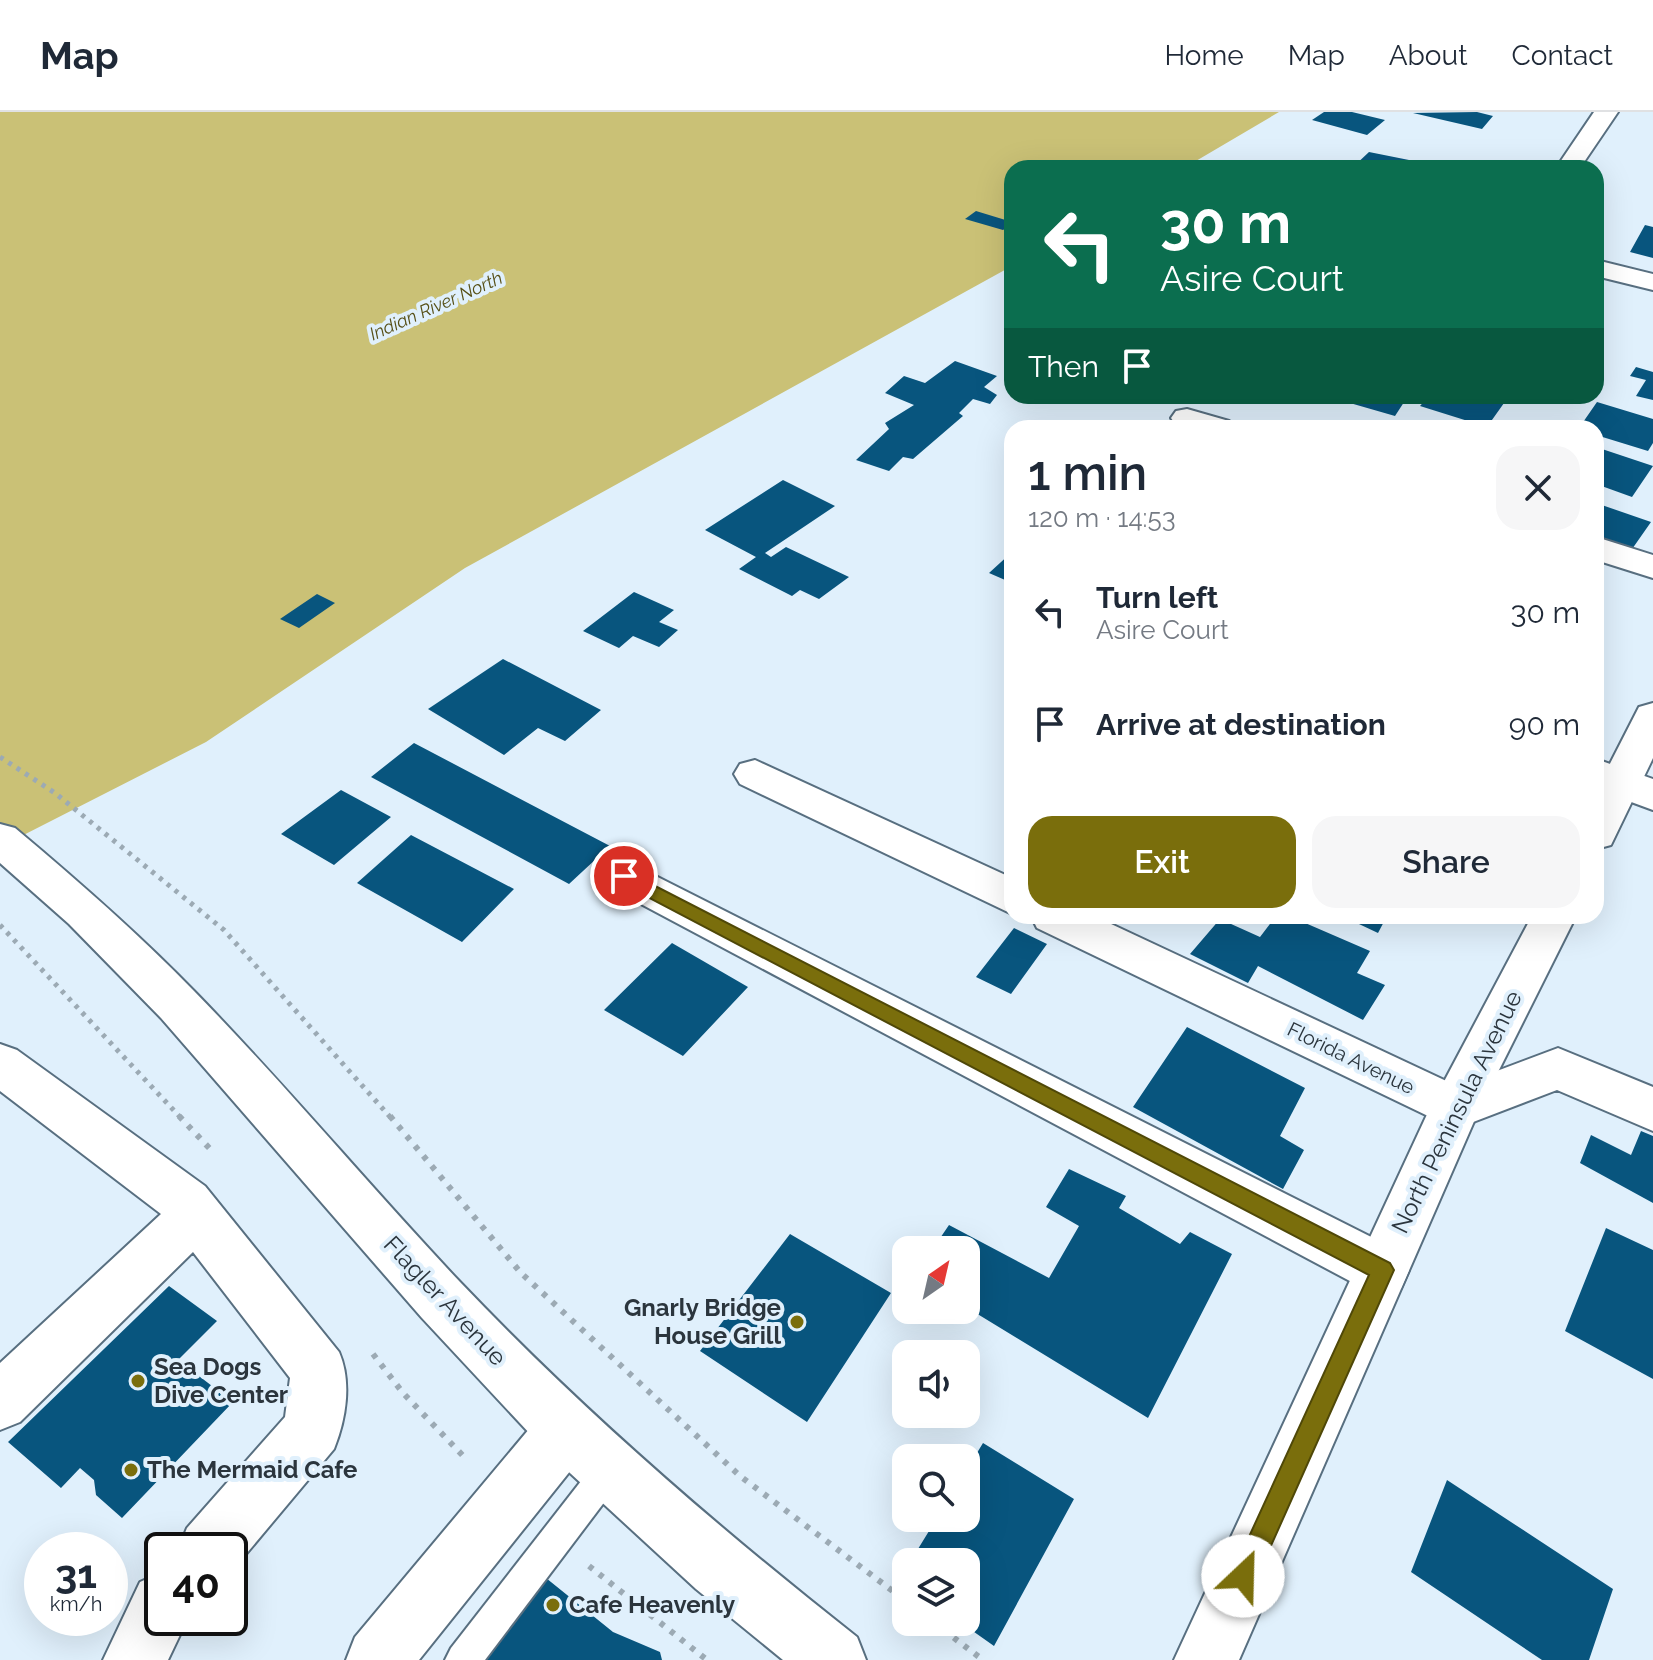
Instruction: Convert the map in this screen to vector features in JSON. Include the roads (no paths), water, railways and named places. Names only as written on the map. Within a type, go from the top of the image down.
[{"type":"street","points":[[1573,160],[1606,112]]},
{"type":"street","points":[[1604,270],[1653,282]]},
{"type":"street","points":[[1187,418],[1193,420]]},
{"type":"street","points":[[1604,551],[1653,567]]},
{"type":"street","points":[[1604,820],[1624,784],[1653,716]]},
{"type":"street","points":[[755,774],[1004,893]]},
{"type":"street","name":"Flagler Avenue","points":[[0,839],[85,912],[178,1005],[431,1288],[588,1449],[820,1655]]},
{"type":"street","points":[[624,876],[1382,1270]]},
{"type":"street","name":"Florida Avenue","points":[[1070,924],[1455,1108]]},
{"type":"street","name":"North Peninsula Avenue","points":[[1206,1660],[1455,1108],[1550,924]]},
{"type":"street","points":[[0,1064],[186,1202],[319,1371],[313,1429],[224,1532]]},
{"type":"street","points":[[1455,1108],[1558,1068],[1653,1110]]},
{"type":"street","points":[[0,1402],[196,1215]]},
{"type":"street","points":[[378,1660],[508,1501],[588,1449]]},
{"type":"street","points":[[135,1660],[147,1636]]},
{"type":"lane","points":[[463,1660],[557,1541],[588,1449]]},
{"type":"water","name":"Indian River North","points":[[0,112],[1279,112],[1198,160],[1004,160],[1004,270],[465,568],[206,742],[0,847]]},
{"type":"place","name":"Gnarly Bridge House Grill","points":[[797,1322]]},
{"type":"place","name":"Sea Dogs Dive Center","points":[[138,1381]]},
{"type":"place","name":"The Mermaid Cafe","points":[[131,1470]]},
{"type":"place","name":"Cafe Heavenly","points":[[553,1605]]}]
